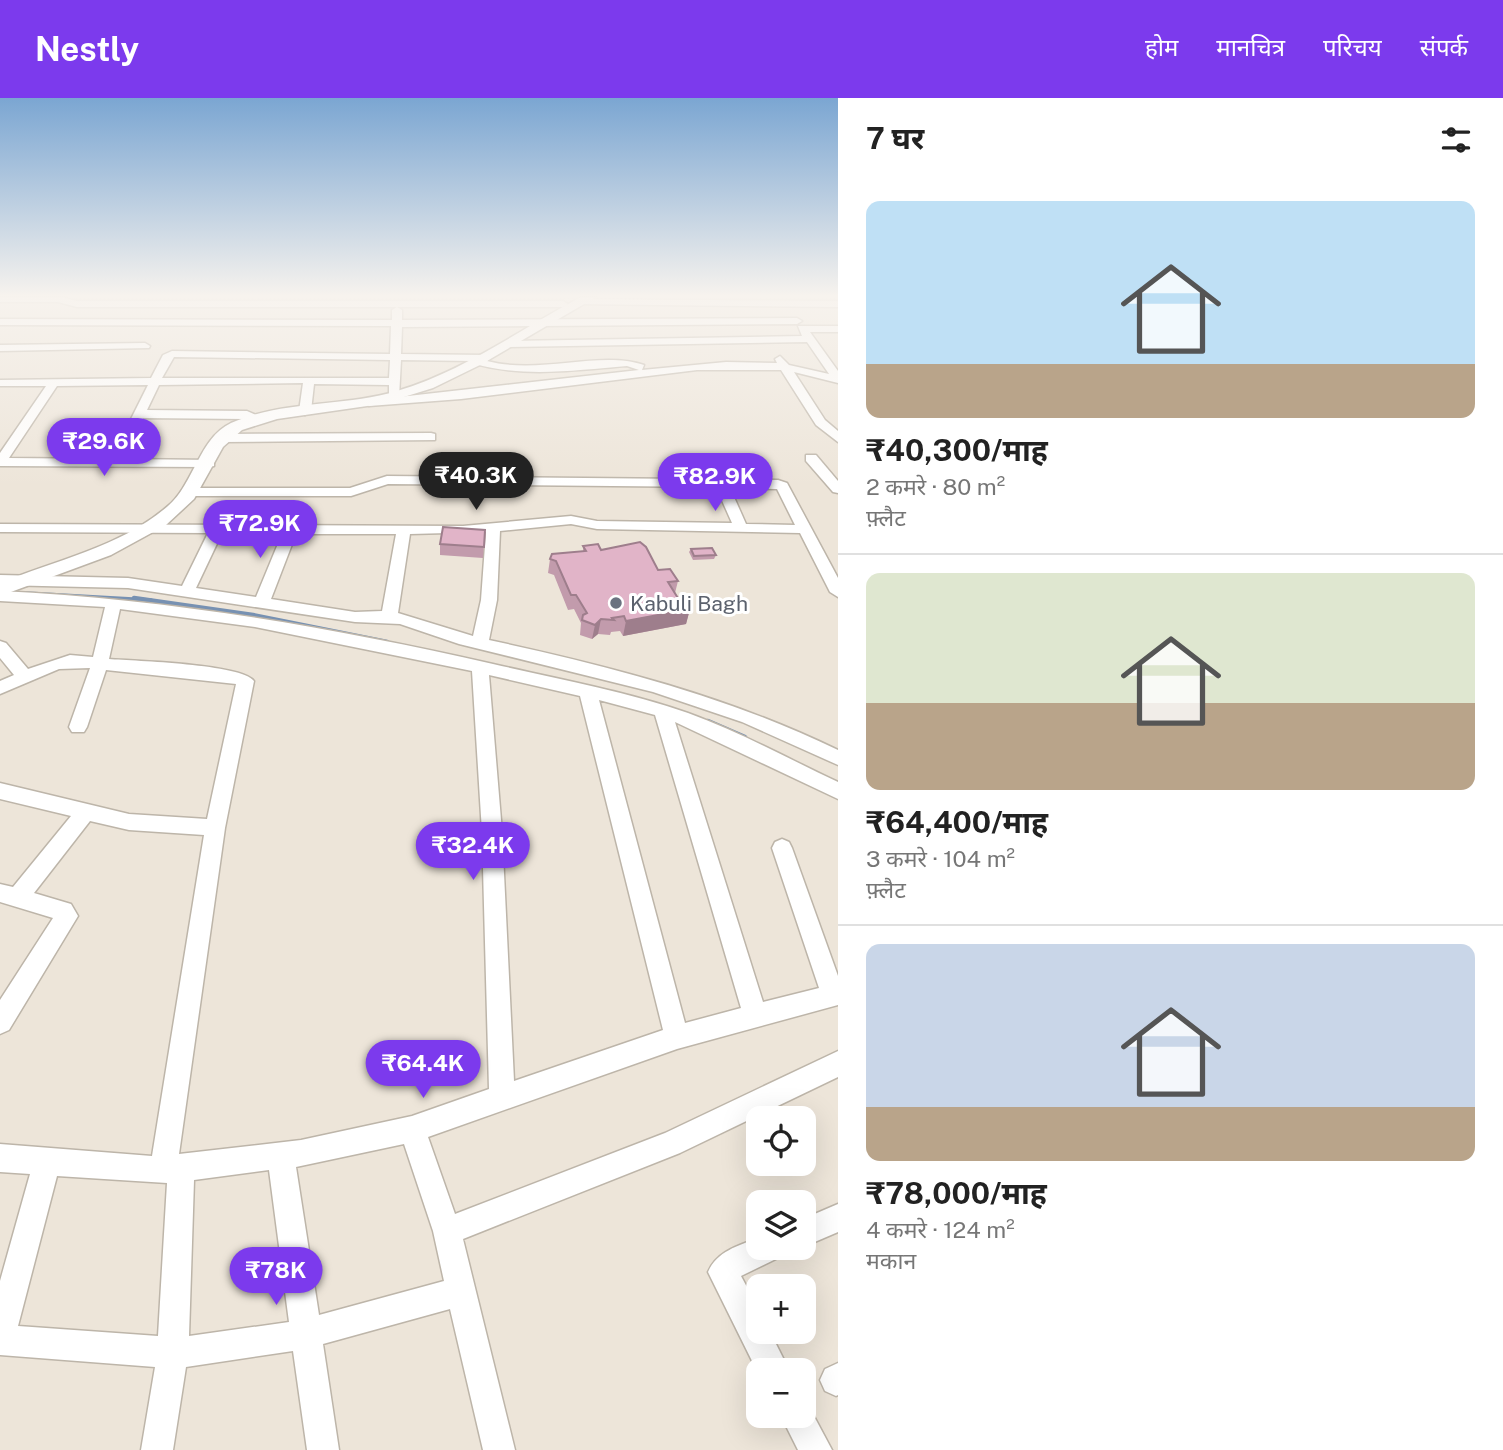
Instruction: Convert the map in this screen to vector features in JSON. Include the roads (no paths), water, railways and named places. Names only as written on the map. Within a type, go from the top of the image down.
[{"type":"street","points":[[116,461],[166,360]]},
{"type":"street","points":[[278,380],[282,360]]},
{"type":"street","points":[[394,389],[396,360]]},
{"type":"street","points":[[483,360],[505,369],[530,370],[631,363],[646,373]]},
{"type":"street","points":[[369,402],[394,389],[444,379],[483,360]]},
{"type":"street","points":[[717,360],[722,367]]},
{"type":"street","points":[[780,360],[823,425],[838,438]]},
{"type":"street","points":[[825,360],[838,379]]},
{"type":"street","points":[[10,583],[146,530],[180,505],[223,438],[235,427],[259,419],[369,402],[439,399],[646,373],[722,367],[783,365],[838,379]]},
{"type":"street","points":[[823,374],[838,393]]},
{"type":"street","points":[[0,383],[309,380],[394,389]]},
{"type":"street","points":[[305,411],[309,380]]},
{"type":"street","points":[[55,381],[0,462],[209,463]]},
{"type":"street","points":[[141,414],[247,415],[259,419]]},
{"type":"street","points":[[823,425],[838,425]]},
{"type":"street","points":[[223,438],[431,437]]},
{"type":"street","points":[[811,458],[838,489]]},
{"type":"street","points":[[190,492],[351,492],[387,480],[781,485],[838,592]]},
{"type":"street","points":[[721,483],[741,528]]},
{"type":"street","points":[[0,528],[404,530],[493,528],[571,520],[597,525],[803,529]]},
{"type":"street","points":[[480,643],[489,600],[493,528]]},
{"type":"street","points":[[388,616],[404,530]]},
{"type":"street","points":[[188,590],[216,531]]},
{"type":"street","points":[[262,601],[290,531]]},
{"type":"street","points":[[10,583],[128,583],[355,617],[388,616],[480,643],[631,677],[701,698],[762,722],[838,758]]},
{"type":"street","points":[[0,596],[114,602],[279,627],[480,667],[588,692],[663,713],[723,735],[838,792]]},
{"type":"street","points":[[78,727],[100,663],[114,602]]},
{"type":"street","points":[[0,647],[25,676]]},
{"type":"street","points":[[0,688],[62,662],[232,675],[245,681],[215,828],[172,1170],[173,1353],[157,1450]]},
{"type":"street","points":[[480,667],[492,832],[502,1096]]},
{"type":"street","points":[[588,692],[677,1037]]},
{"type":"street","points":[[663,713],[756,1017]]},
{"type":"street","points":[[0,790],[129,822],[215,828]]},
{"type":"street","points":[[0,1022],[67,916],[63,911],[9,896],[85,813]]},
{"type":"street","points":[[0,1158],[172,1170],[281,1157],[412,1129],[677,1037],[836,994],[782,848]]},
{"type":"street","points":[[447,1231],[671,1144],[838,1064]]},
{"type":"street","points":[[412,1129],[447,1231],[499,1450]]},
{"type":"street","points":[[281,1157],[323,1450]]},
{"type":"street","points":[[47,1162],[0,1338],[173,1353],[225,1348],[306,1334],[461,1291]]},
{"type":"street","points":[[816,1227],[838,1218]]},
{"type":"street","points":[[746,1257],[733,1263],[723,1272],[767,1358]]},
{"type":"street","points":[[804,1428],[816,1450]]},
{"type":"waterway","points":[[25,593],[146,600]]},
{"type":"waterway","points":[[134,598],[146,600]]},
{"type":"waterway","points":[[146,600],[151,600]]},
{"type":"waterway","points":[[146,600],[253,615],[387,642]]},
{"type":"waterway","points":[[708,721],[745,737]]},
{"type":"place","name":"Kabuli Bagh","points":[[616,603]]}]
